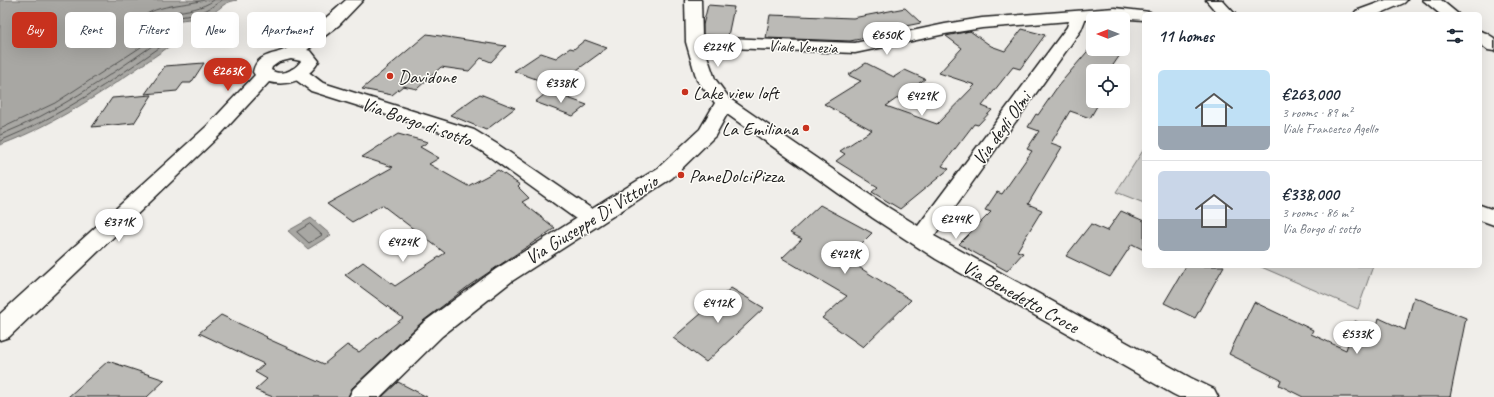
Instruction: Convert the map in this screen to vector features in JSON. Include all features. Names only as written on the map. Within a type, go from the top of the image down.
[{"type":"main road","points":[[298,54],[355,0]]},
{"type":"main road","points":[[214,130],[291,75],[309,65],[309,58],[298,54],[275,58],[264,65],[262,72],[265,75],[277,78],[291,75]]},
{"type":"main road","points":[[0,330],[214,130],[265,75]]},
{"type":"street","points":[[693,0],[694,42],[706,80],[724,103]]},
{"type":"street","points":[[1214,0],[1225,12]]},
{"type":"street","points":[[1369,12],[1400,0]]},
{"type":"street","points":[[1431,0],[1447,12]]},
{"type":"street","name":"Viale Venezia","points":[[694,42],[855,48],[982,23],[1078,17],[1115,13],[1142,15]]},
{"type":"street","name":"Via degli Olmi","points":[[920,238],[1075,27],[1078,17]]},
{"type":"street","points":[[1482,37],[1494,46]]},
{"type":"street","name":"Via Borgo di sotto","points":[[291,75],[317,87],[467,134],[490,148],[581,212],[592,218]]},
{"type":"street","name":"Via Benedetto Croce","points":[[724,103],[920,238],[1188,393]]},
{"type":"street","name":"Via Giuseppe Di Vittorio","points":[[362,397],[433,328],[504,275],[665,173],[708,132],[724,103]]},
{"type":"street","points":[[1482,213],[1494,218]]},
{"type":"shaded area","points":[[1142,152],[1142,202],[1116,192]]},
{"type":"shaded area","points":[[1264,268],[1372,268],[1358,309]]},
{"type":"water","points":[[0,0],[237,0],[228,2],[214,12],[191,12],[191,19],[183,20],[183,12],[124,12],[124,48],[167,48],[68,113],[23,136],[0,145]]},
{"type":"water","points":[[311,218],[331,235],[308,249],[288,231]]},
{"type":"building","points":[[708,5],[734,7],[728,36],[703,35],[703,25]]},
{"type":"building","points":[[905,8],[921,23],[875,32],[875,36],[850,41],[766,38],[770,15],[853,18]]},
{"type":"building","points":[[1022,29],[1045,35],[1020,69],[1013,67],[982,106],[992,110],[978,125],[974,124],[942,166],[949,169],[900,209],[872,192],[878,187],[836,161],[845,154],[840,151],[872,130],[824,104],[861,81],[848,75],[866,63],[894,77],[905,70],[925,79],[886,106],[937,124],[975,85],[939,73],[962,48],[946,36],[970,31],[991,46],[1005,51]]},
{"type":"building","points":[[427,34],[506,46],[491,62],[481,58],[469,71],[441,67],[417,89],[403,86],[392,95],[362,89]]},
{"type":"building","points":[[585,40],[607,48],[555,86],[514,71],[541,53],[556,58],[570,48],[574,49]]},
{"type":"building","points":[[1086,53],[1086,56],[1119,56],[1114,64],[1086,64],[1086,108],[1096,108],[1090,118],[1070,111],[1051,143],[1062,147],[1028,204],[1042,210],[1017,251],[1023,253],[1007,271],[959,244],[991,212],[985,210],[997,192],[1002,194],[1032,151],[1027,149],[1039,131],[1028,127],[1036,114],[1038,115],[1058,86]]},
{"type":"building","points":[[204,63],[191,83],[183,83],[177,91],[145,94],[165,66]]},
{"type":"building","points":[[549,91],[587,105],[573,116],[535,102]]},
{"type":"building","points":[[480,94],[515,108],[486,130],[450,115]]},
{"type":"building","points":[[152,95],[134,123],[92,127],[112,98]]},
{"type":"building","points":[[398,134],[428,142],[420,147],[439,158],[429,164],[468,186],[498,170],[520,185],[518,187],[529,198],[522,202],[555,228],[470,285],[423,321],[352,388],[348,397],[273,397],[255,390],[267,379],[255,372],[264,364],[199,333],[221,315],[267,337],[266,338],[324,364],[347,345],[359,352],[403,318],[345,275],[363,262],[395,286],[445,253],[382,205],[352,222],[327,204],[393,167],[362,157]]},
{"type":"building","points":[[820,205],[872,233],[846,259],[911,300],[863,347],[822,318],[847,296],[782,258],[802,239],[790,233]]},
{"type":"building","points":[[1121,211],[1142,220],[1142,249],[1132,244],[1110,277],[1066,256],[1091,224],[1107,231]]},
{"type":"building","points":[[1185,268],[1223,268],[1195,318],[1164,303]]},
{"type":"building","points":[[731,288],[764,308],[706,362],[673,338]]},
{"type":"building","points":[[1414,297],[1466,318],[1450,397],[1303,397],[1279,385],[1281,380],[1229,354],[1254,302],[1313,330],[1311,334],[1346,350],[1355,321],[1376,330],[1379,318],[1405,330]]},
{"type":"building","points":[[108,361],[165,380],[147,397],[68,397]]},
{"type":"building","points":[[398,382],[427,397],[382,397]]},
{"type":"place","name":"Davidone","points":[[390,76]]},
{"type":"place","name":"Lake view loft","points":[[685,92]]},
{"type":"place","name":"La Emiliana","points":[[806,128]]},
{"type":"place","name":"PaneDolciPizza","points":[[681,175]]}]
